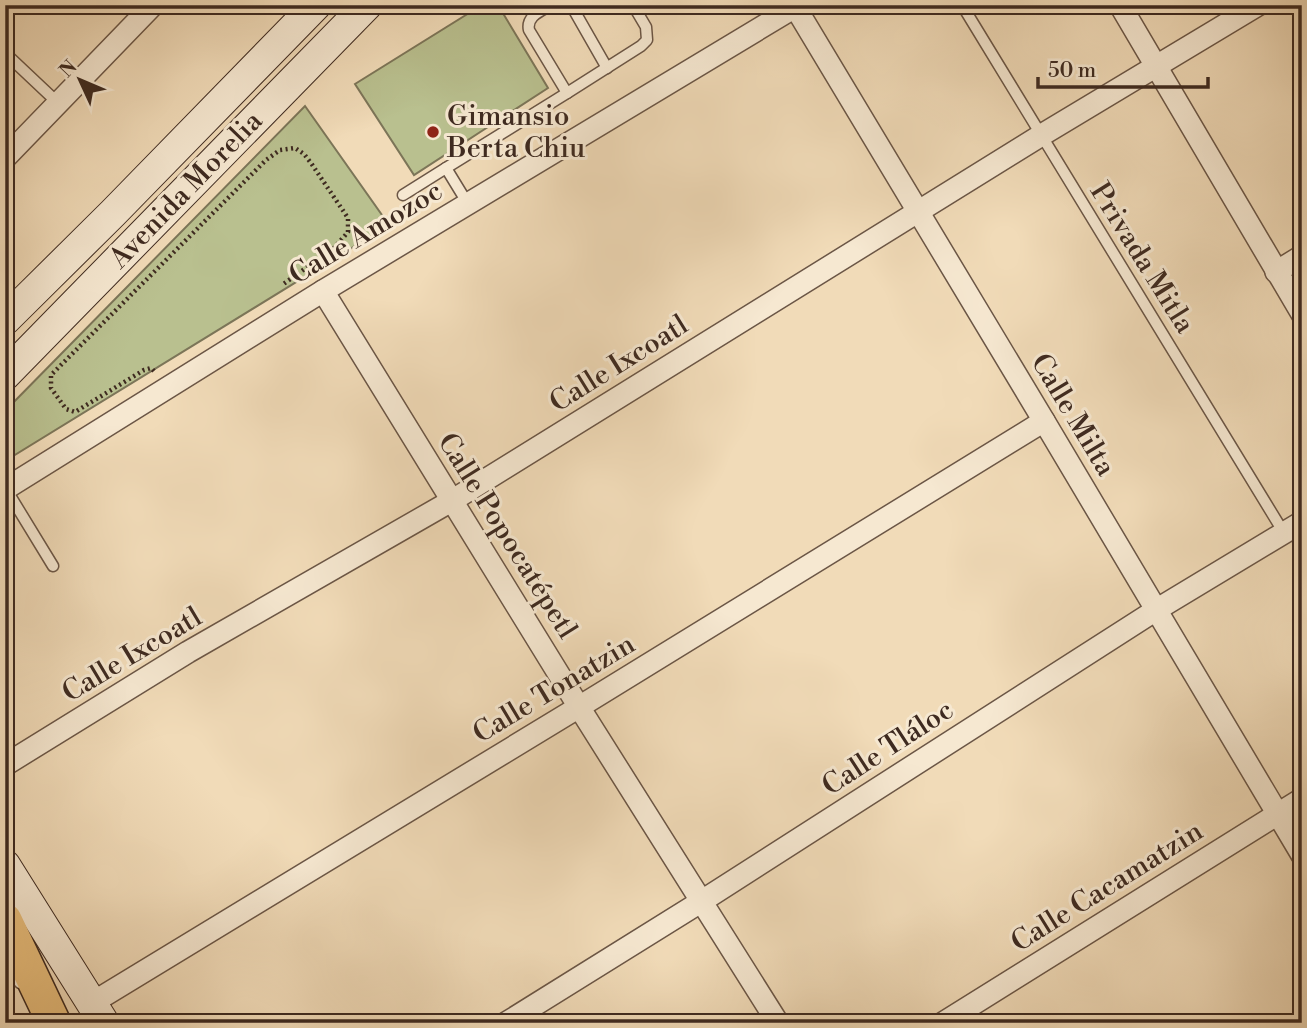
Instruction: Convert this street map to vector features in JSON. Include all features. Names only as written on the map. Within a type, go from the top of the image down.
[{"type":"main road","name":"Avenida Morelia","points":[[5,320],[113,214],[316,5]]},
{"type":"main road","name":"Avenida Morelia","points":[[5,374],[367,5]]},
{"type":"main road","points":[[113,214],[139,240]]},
{"type":"main road","points":[[5,865],[98,1013]]},
{"type":"main road","points":[[5,919],[53,1023]]},
{"type":"street","points":[[5,158],[153,5]]},
{"type":"street","points":[[1120,5],[1302,314]]},
{"type":"street","name":"Calle Ixcoatl","points":[[5,765],[188,652],[453,500],[1040,136],[1258,5]]},
{"type":"street","name":"Calle Amozoc","points":[[6,489],[323,291],[794,6]]},
{"type":"street","name":"Calle Milta","points":[[794,6],[1302,855]]},
{"type":"street","points":[[1276,272],[1302,256]]},
{"type":"street","name":"Calle Popocatépetl","points":[[323,291],[579,707],[778,1023]]},
{"type":"street","name":"Calle Tonatzin","points":[[98,1013],[579,707],[1044,421]]},
{"type":"street","name":"Calle Tláloc","points":[[506,1023],[702,901],[1156,610],[1293,528]]},
{"type":"street","name":"Calle Cacamatzin","points":[[943,1023],[1302,799]]},
{"type":"lane","points":[[551,5],[530,19],[528,25],[567,93]]},
{"type":"lane","points":[[572,5],[607,68]]},
{"type":"lane","points":[[403,195],[641,46],[647,40],[648,33],[633,5]]},
{"type":"lane","name":"Privada Mitla","points":[[962,5],[1040,136],[1293,528]]},
{"type":"lane","points":[[5,53],[58,103]]},
{"type":"lane","points":[[446,168],[468,204]]},
{"type":"lane","points":[[6,489],[53,566]]},
{"type":"lane","points":[[5,965],[53,1023]]},
{"type":"path","points":[[170,386],[151,368],[75,412],[66,409],[51,388],[51,375],[265,160],[280,150],[295,148],[312,163],[348,218],[348,232],[334,248],[282,285]]},
{"type":"green space","name":"Gimansio Berta Chiu","points":[[482,5],[498,5],[548,88],[414,175],[355,84]]},
{"type":"green space","points":[[305,106],[389,225],[5,461],[5,411]]},
{"type":"place","name":"Gimansio Berta Chiu","points":[[433,132]]}]
